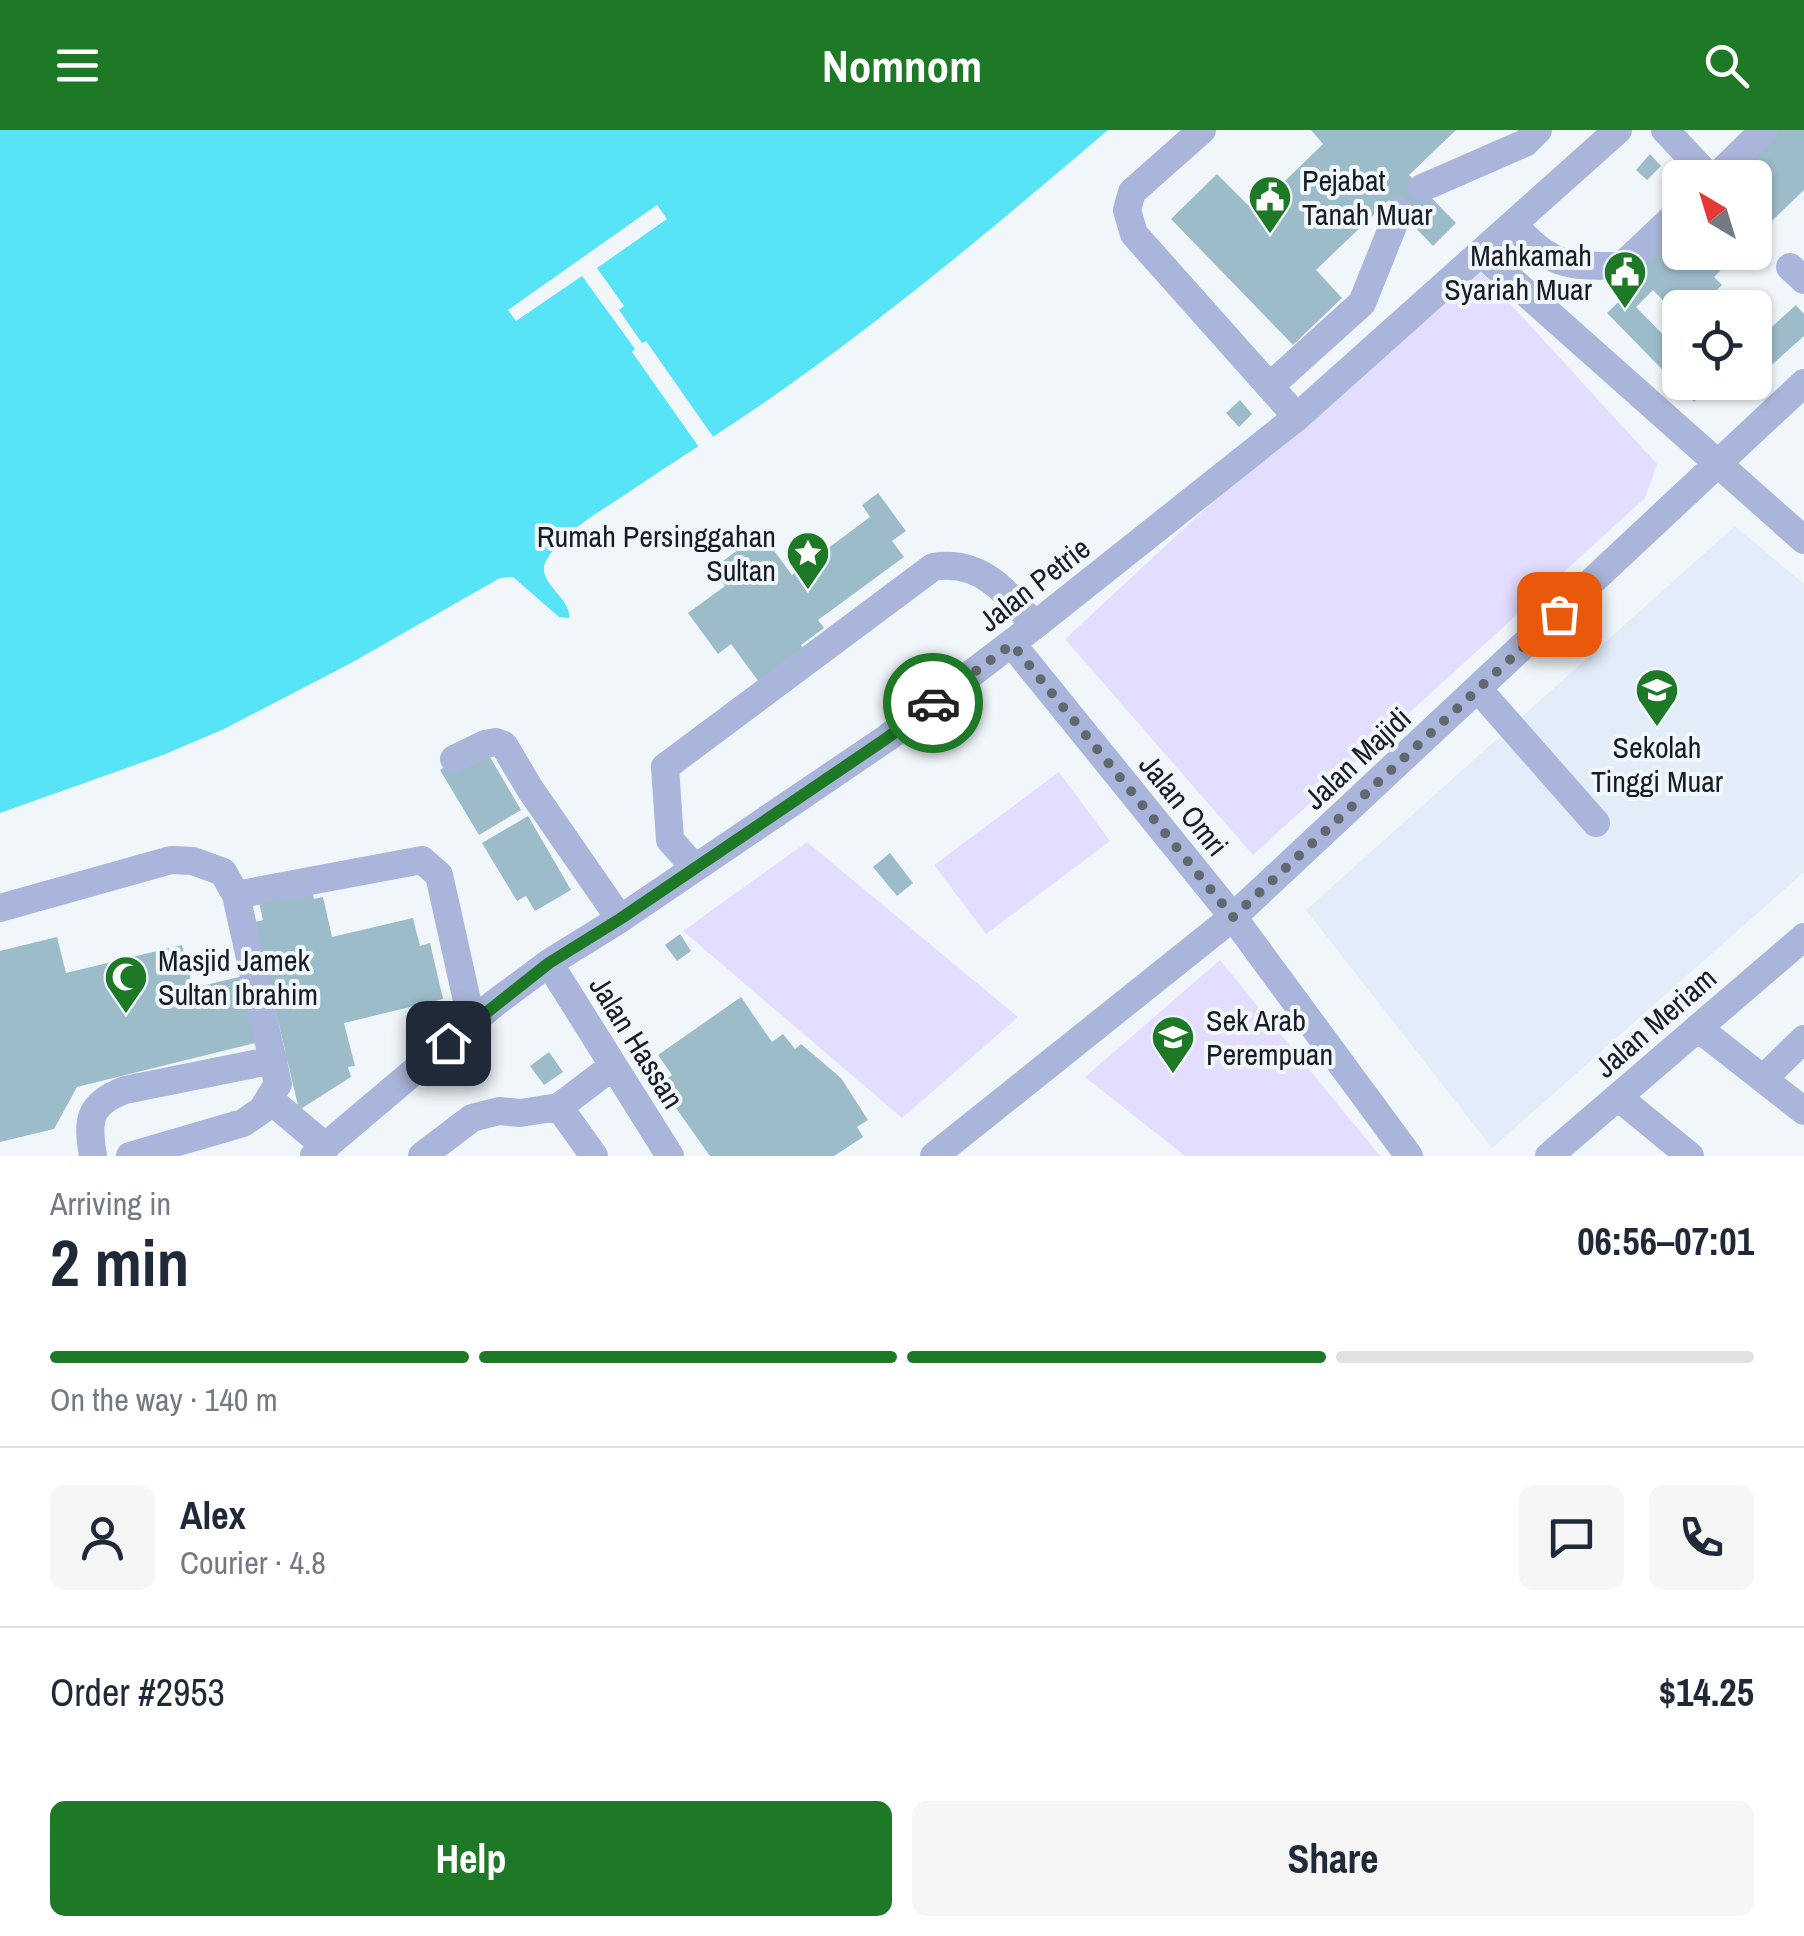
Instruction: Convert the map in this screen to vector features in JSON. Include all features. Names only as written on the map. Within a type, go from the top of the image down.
[{"type":"street","points":[[1202,130],[1132,192],[1127,210],[1134,234],[1298,417]]},
{"type":"street","points":[[1422,188],[1526,143],[1538,130]]},
{"type":"street","name":"Jalan Petrie","points":[[320,1151],[549,963],[887,738],[1023,635],[1298,417],[1618,130]]},
{"type":"street","points":[[1665,130],[1694,160]]},
{"type":"street","points":[[1732,160],[1764,130]]},
{"type":"street","points":[[1270,386],[1362,303],[1399,211]]},
{"type":"street","points":[[1514,225],[1538,252],[1573,266],[1622,266],[1662,228]]},
{"type":"street","points":[[1482,254],[1804,540]]},
{"type":"street","name":"Jalan Majidi","points":[[934,1156],[1233,917],[1804,383]]},
{"type":"street","name":"Jalan Omri","points":[[695,868],[670,840],[665,767],[933,567],[951,564],[991,578],[1007,590],[1023,635],[1409,1156]]},
{"type":"street","points":[[1478,689],[1596,823]]},
{"type":"street","points":[[454,759],[484,744],[504,745],[620,919]]},
{"type":"street","points":[[0,908],[171,860],[193,860],[224,872],[236,894],[278,1084],[262,1110],[243,1122],[190,1146],[130,1156]]},
{"type":"street","points":[[236,894],[422,860],[439,876],[472,1023]]},
{"type":"street","name":"Jalan Meriam","points":[[1549,1156],[1804,937]]},
{"type":"street","name":"Jalan Hassan","points":[[549,963],[670,1156]]},
{"type":"street","points":[[1698,1028],[1804,1111]]},
{"type":"street","points":[[1763,1079],[1804,1039]]},
{"type":"street","points":[[93,1156],[88,1129],[94,1110],[105,1098],[125,1090],[274,1060]]},
{"type":"street","points":[[422,1156],[472,1118],[498,1111],[520,1113],[560,1107],[613,1066]]},
{"type":"street","points":[[1618,1097],[1690,1156]]},
{"type":"street","points":[[269,1099],[320,1151]]},
{"type":"street","points":[[560,1107],[594,1156]]},
{"type":"shaded area","points":[[1472,262],[1657,464],[1645,498],[1253,855],[1065,639]]},
{"type":"shaded area","name":"Sekolah Tinggi Muar","points":[[1735,526],[1804,584],[1804,872],[1492,1148],[1306,910]]},
{"type":"shaded area","points":[[1059,772],[1110,841],[986,934],[934,865]]},
{"type":"shaded area","points":[[807,842],[1018,1017],[902,1118],[683,931]]},
{"type":"shaded area","points":[[1220,960],[1380,1156],[1185,1156],[1085,1077]]},
{"type":"water","points":[[0,130],[1108,130],[856,336],[563,539],[544,567],[549,582],[565,603],[569,618],[559,617],[513,577],[500,578],[351,663],[224,729],[0,813]]},
{"type":"pier","points":[[657,205],[667,219],[597,268],[624,306],[619,310],[642,343],[646,341],[716,441],[701,450],[582,276],[516,321],[508,310]]},
{"type":"building","name":"Pejabat Tanah Muar","points":[[1311,130],[1456,130],[1409,175],[1456,223],[1433,246],[1389,200],[1316,270],[1342,298],[1293,345],[1171,219],[1217,174],[1254,211],[1323,144]]},
{"type":"building","points":[[1773,130],[1804,130],[1804,190],[1772,221],[1772,160],[1742,160]]},
{"type":"building","points":[[1650,154],[1661,166],[1647,180],[1636,170]]},
{"type":"building","points":[[1662,237],[1662,270],[1721,270],[1714,277],[1722,285],[1717,290],[1662,290],[1662,299],[1653,290],[1636,307],[1662,334],[1662,369],[1607,313],[1639,282],[1627,271]]},
{"type":"building","points":[[1796,305],[1804,314],[1804,336],[1772,365],[1772,327]]},
{"type":"building","points":[[1240,400],[1252,414],[1239,427],[1226,413]]},
{"type":"building","points":[[878,493],[906,531],[892,541],[904,557],[818,620],[824,628],[801,645],[809,656],[765,690],[731,644],[718,654],[688,613],[725,586],[712,569],[761,533],[792,575],[870,517],[862,505]]},
{"type":"building","points":[[483,745],[521,810],[479,835],[440,770]]},
{"type":"building","points":[[528,816],[571,890],[535,911],[526,896],[517,901],[482,843]]},
{"type":"building","points":[[890,853],[913,883],[897,896],[873,867]]},
{"type":"building","points":[[311,885],[314,899],[323,897],[332,937],[413,918],[420,946],[430,943],[443,999],[344,1023],[355,1066],[348,1067],[351,1077],[299,1110],[255,922],[263,920],[258,898]]},
{"type":"building","points":[[680,934],[691,951],[677,961],[665,945]]},
{"type":"building","name":"Masjid Jamek Sultan Ibrahim","points":[[57,937],[66,973],[182,945],[193,988],[243,976],[259,1042],[77,1087],[54,1129],[0,1142],[0,951]]},
{"type":"building","points":[[741,997],[772,1042],[783,1034],[795,1049],[801,1044],[841,1078],[868,1120],[857,1127],[863,1137],[834,1156],[710,1156],[659,1084],[672,1075],[658,1055]]},
{"type":"building","points":[[549,1052],[563,1072],[544,1085],[530,1066]]},
{"type":"way so far","points":[[933,703],[1012,644],[1233,917],[1559,614]]},
{"type":"place","name":"Pejabat Tanah Muar","points":[[1270,235]]},
{"type":"place","name":"Mahkamah Syariah Muar","points":[[1625,310]]},
{"type":"place","name":"Rumah Persinggahan Sultan","points":[[808,591]]},
{"type":"place","name":"Sekolah Tinggi Muar","points":[[1657,728]]},
{"type":"place","name":"Masjid Jamek Sultan Ibrahim","points":[[126,1015]]},
{"type":"place","name":"Sek Arab Perempuan","points":[[1173,1075]]},
{"type":"route","points":[[448,1043],[549,963],[620,919],[933,703]]}]
